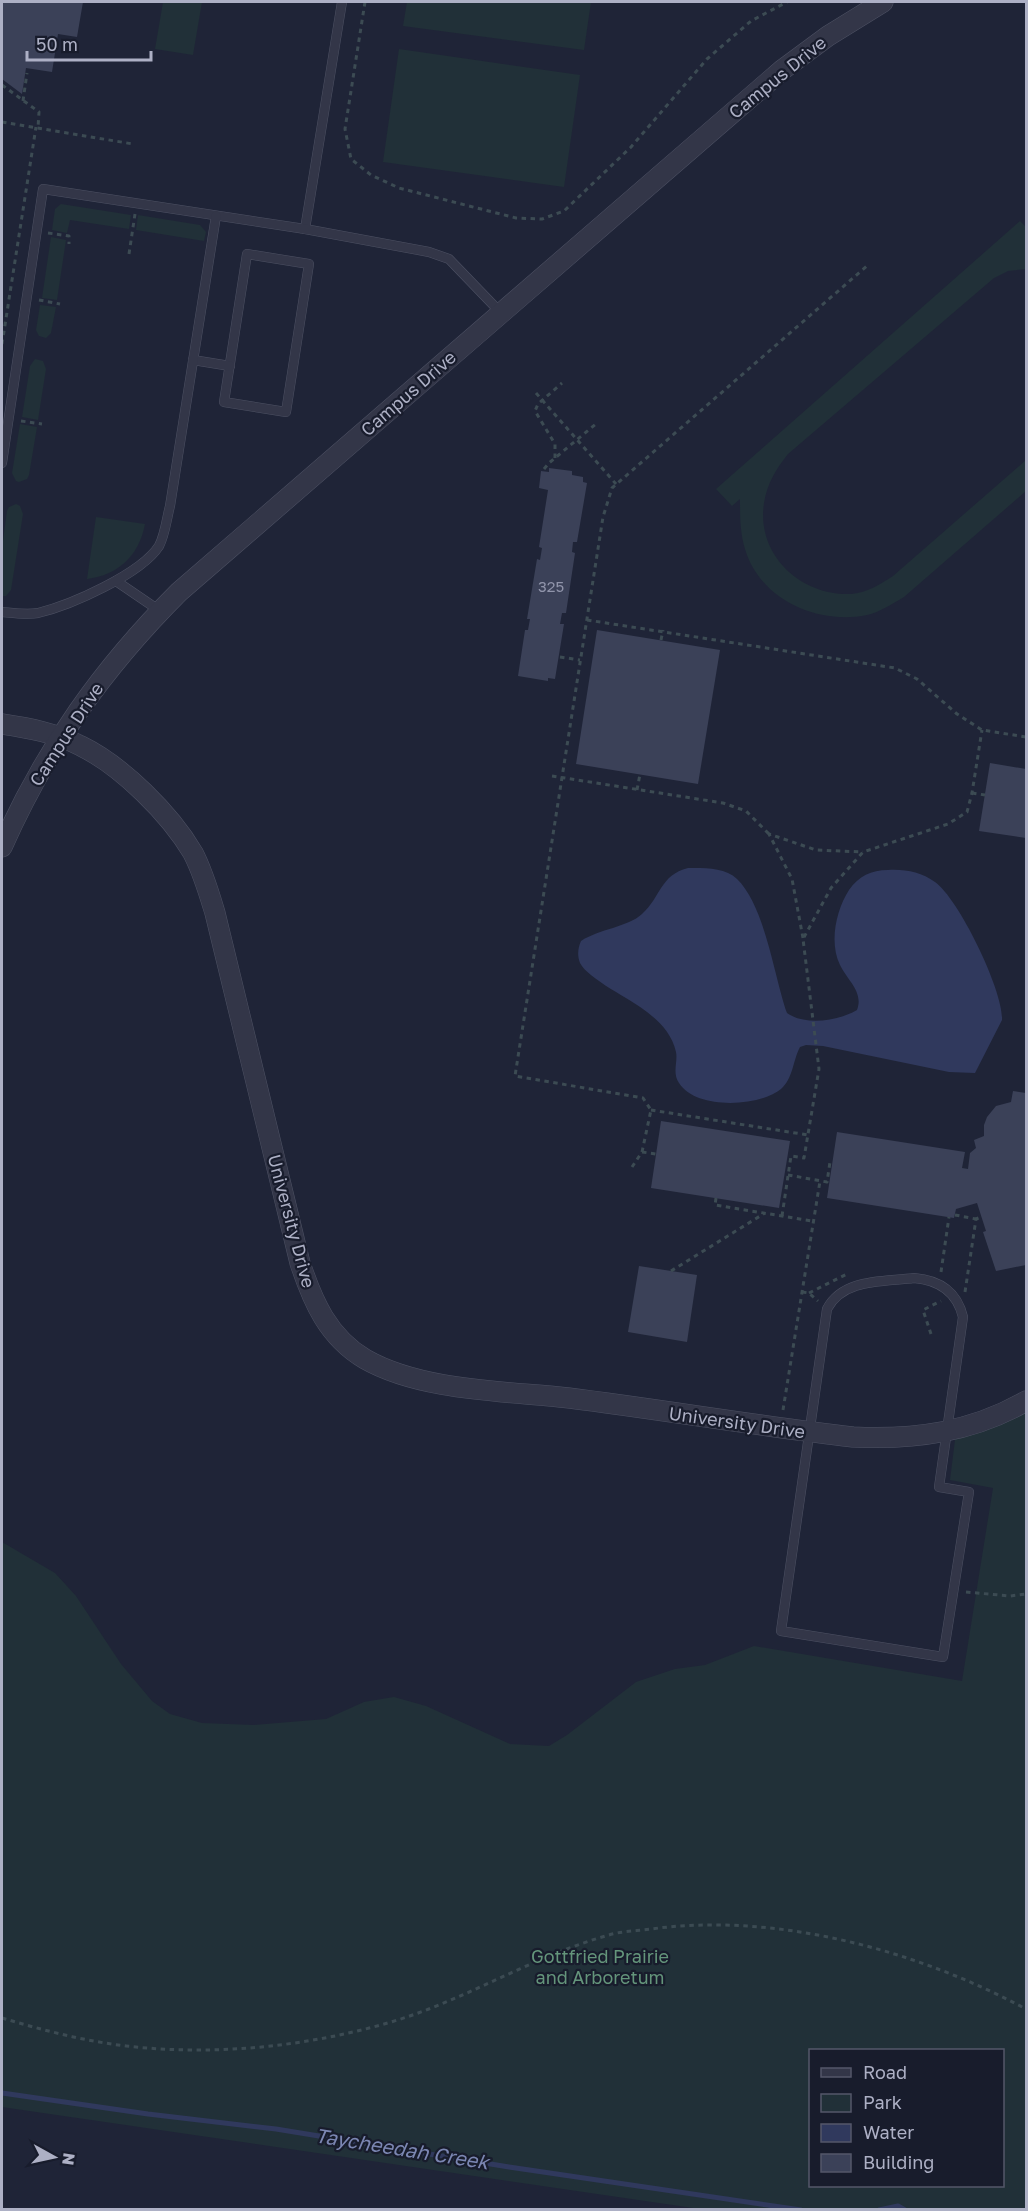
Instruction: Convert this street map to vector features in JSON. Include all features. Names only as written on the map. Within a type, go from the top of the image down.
[{"type":"street","name":"Campus Drive","points":[[2,847],[59,736],[101,679],[160,611],[199,573],[782,70],[828,36],[883,2]]},
{"type":"street","name":"University Drive","points":[[2,724],[40,730],[82,746],[117,770],[145,794],[168,817],[193,854],[207,886],[215,913],[300,1263],[319,1312],[338,1338],[362,1357],[389,1371],[433,1382],[853,1437],[897,1438],[946,1432],[985,1420],[1026,1401]]},
{"type":"lane","points":[[305,230],[342,2]]},
{"type":"lane","points":[[2,464],[43,189],[429,252],[449,259],[501,313]]},
{"type":"lane","points":[[2,612],[36,614],[61,605],[116,581],[144,561],[159,545],[170,506],[216,216]]},
{"type":"lane","points":[[247,254],[309,264],[286,412],[224,402],[230,366],[247,254]]},
{"type":"lane","points":[[193,360],[230,366]]},
{"type":"lane","points":[[116,581],[160,611]]},
{"type":"lane","points":[[914,1278],[938,1283],[951,1293],[961,1310],[963,1324],[939,1487],[969,1492],[943,1657],[781,1631],[827,1309],[835,1296],[843,1290],[864,1284],[914,1278]]},
{"type":"path","points":[[365,2],[345,129],[351,159],[370,175],[399,188],[516,218],[542,219],[564,211],[631,147],[707,59],[751,21],[787,2]]},
{"type":"path","points":[[23,101],[27,73]]},
{"type":"path","points":[[2,85],[39,112],[2,344]]},
{"type":"path","points":[[2,122],[133,144]]},
{"type":"path","points":[[129,254],[137,204]]},
{"type":"path","points":[[632,1167],[642,1152],[651,1110],[643,1098],[515,1076],[603,517],[612,488],[868,265]]},
{"type":"path","points":[[555,458],[555,444],[535,413],[536,406],[562,383]]},
{"type":"path","points":[[537,393],[616,485]]},
{"type":"path","points":[[544,469],[597,423]]},
{"type":"path","points":[[587,620],[663,630],[895,668],[917,679],[957,714],[981,730],[1026,737]]},
{"type":"path","points":[[661,640],[663,630]]},
{"type":"path","points":[[560,657],[580,660]]},
{"type":"path","points":[[769,834],[816,850],[863,852],[948,824],[967,812],[981,730]]},
{"type":"path","points":[[637,790],[640,774]]},
{"type":"path","points":[[552,776],[723,803],[746,811],[769,834],[792,879],[803,939],[819,1070],[804,1158],[791,1156],[782,1216]]},
{"type":"path","points":[[972,793],[985,795]]},
{"type":"path","points":[[803,939],[831,888],[863,852]]},
{"type":"path","points":[[651,1110],[808,1135]]},
{"type":"path","points":[[642,1152],[656,1154]]},
{"type":"path","points":[[788,1175],[827,1182],[830,1162],[833,1162]]},
{"type":"path","points":[[781,1427],[820,1181]]},
{"type":"path","points":[[716,1198],[715,1205],[813,1221]]},
{"type":"path","points":[[670,1270],[765,1213]]},
{"type":"path","points":[[955,1215],[976,1219],[981,1217]]},
{"type":"path","points":[[935,1269],[943,1273],[949,1217]]},
{"type":"path","points":[[931,1334],[923,1310],[938,1304],[961,1285],[966,1293],[976,1219]]},
{"type":"path","points":[[802,1292],[809,1293],[853,1273]]},
{"type":"path","points":[[953,1592],[1010,1596],[1026,1594]]},
{"type":"path","points":[[2,2018],[126,2046],[218,2050],[271,2046],[391,2022],[464,1994],[554,1954],[610,1934],[684,1924],[742,1926],[783,1931],[871,1947],[918,1962],[1026,2009]]},
{"type":"green space","points":[[163,2],[202,2],[193,55],[155,49]]},
{"type":"green space","points":[[407,2],[591,2],[584,50],[403,26]]},
{"type":"green space","points":[[399,49],[580,75],[564,187],[383,162]]},
{"type":"green space","points":[[61,204],[131,215],[129,229],[70,220],[67,233],[52,230],[55,209]]},
{"type":"green space","points":[[138,215],[200,225],[206,232],[204,241],[136,230]]},
{"type":"green space","points":[[1020,221],[1026,227],[1026,269],[1008,271],[994,278],[788,454],[767,489],[763,522],[767,539],[775,555],[799,580],[833,593],[851,594],[868,590],[893,576],[1026,460],[1026,491],[904,597],[881,610],[867,615],[829,616],[793,605],[777,595],[753,567],[742,537],[740,499],[732,506],[716,489]]},
{"type":"green space","points":[[51,237],[66,240],[57,300],[42,298]]},
{"type":"green space","points":[[40,305],[56,307],[51,333],[46,338],[39,336],[36,330]]},
{"type":"green space","points":[[35,359],[43,361],[46,369],[38,420],[22,417],[30,366]]},
{"type":"green space","points":[[20,424],[37,427],[29,475],[27,479],[19,482],[12,473]]},
{"type":"green space","points":[[16,504],[20,506],[23,514],[11,590],[6,596],[2,596],[2,548],[7,511],[9,507]]},
{"type":"green space","points":[[96,517],[145,524],[138,546],[125,562],[108,573],[87,579]]},
{"type":"green space","name":"Gottfried Prairie and Arboretum","points":[[1026,1407],[1026,2209],[700,2209],[2,2107],[2,1542],[55,1573],[76,1596],[121,1664],[152,1701],[170,1714],[202,1723],[254,1725],[326,1719],[364,1702],[394,1697],[426,1706],[510,1744],[549,1746],[567,1735],[636,1682],[675,1669],[705,1665],[754,1646],[962,1681],[993,1488],[950,1480],[956,1437]]},
{"type":"water","points":[[688,868],[707,868],[726,872],[737,879],[747,891],[768,942],[787,1013],[812,1021],[841,1017],[857,1010],[859,1004],[857,992],[840,965],[835,947],[838,917],[844,898],[853,885],[866,875],[888,870],[913,872],[935,882],[956,907],[967,926],[988,969],[1001,1007],[1002,1020],[975,1073],[949,1072],[823,1046],[806,1045],[800,1047],[785,1085],[771,1095],[744,1102],[728,1103],[713,1102],[687,1092],[677,1079],[676,1052],[665,1029],[647,1012],[592,976],[580,963],[578,954],[581,941],[642,914],[666,881],[679,871]]},
{"type":"building","points":[[2,2],[83,2],[77,37],[58,34],[52,72],[26,68],[22,94],[2,79]]},
{"type":"building","points":[[549,468],[572,471],[572,475],[583,477],[583,482],[587,483],[577,542],[573,542],[572,552],[575,553],[566,613],[562,613],[560,624],[564,624],[555,679],[548,678],[548,681],[518,676],[525,630],[528,630],[530,619],[527,619],[537,559],[540,560],[542,548],[539,547],[548,490],[539,488],[541,471],[549,472]]},
{"type":"building","points":[[597,630],[720,650],[698,784],[576,764]]},
{"type":"building","points":[[990,763],[1026,769],[1026,838],[979,831]]},
{"type":"building","points":[[1013,1091],[1026,1093],[1026,1265],[996,1271],[983,1232],[986,1231],[977,1203],[956,1209],[954,1218],[827,1198],[837,1132],[965,1152],[962,1168],[968,1169],[970,1153],[976,1148],[974,1140],[984,1136],[987,1117],[996,1106],[1011,1102]]},
{"type":"building","points":[[661,1121],[790,1141],[779,1208],[651,1188]]},
{"type":"building","points":[[639,1266],[697,1275],[687,1342],[628,1332]]},
{"type":"waterway","name":"Taycheedah Creek","points":[[2,2093],[148,2114],[276,2129],[509,2167],[801,2210]]},
{"type":"waterway","name":"Taycheedah Creek","points":[[879,2210],[898,2206],[905,2210]]}]
